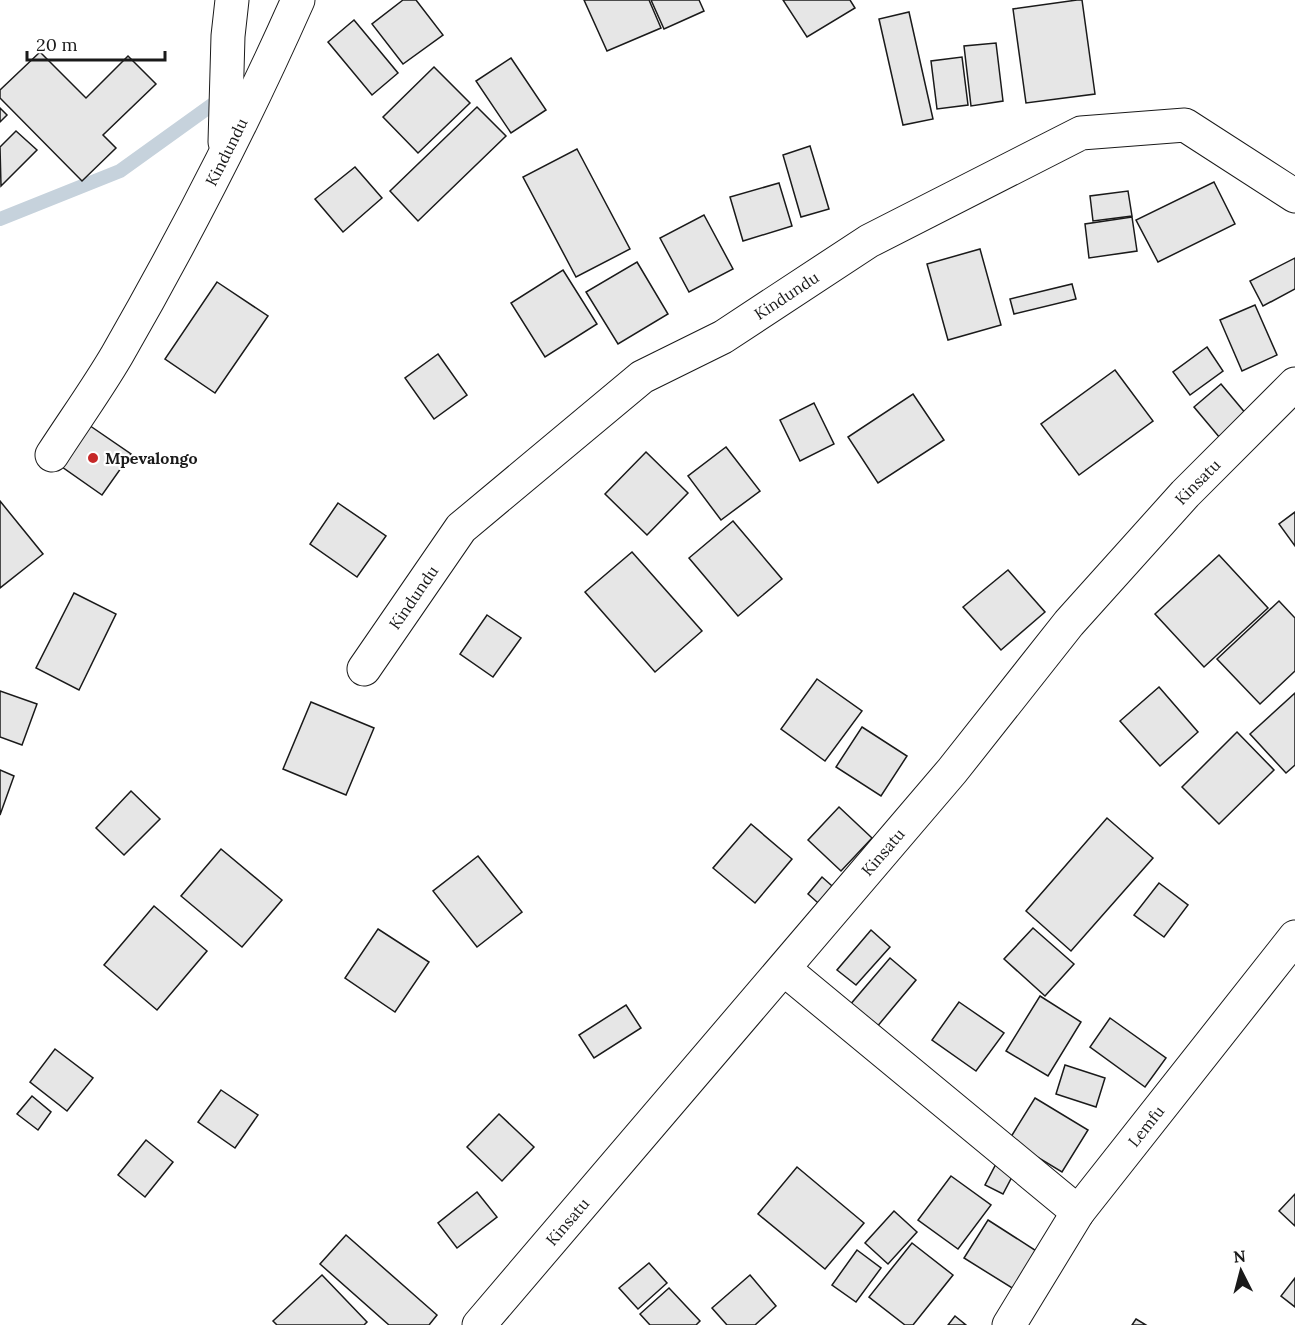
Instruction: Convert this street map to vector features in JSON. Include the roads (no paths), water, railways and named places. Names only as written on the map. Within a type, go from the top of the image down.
[{"type":"street","points":[[225,156],[228,36],[232,0]]},
{"type":"street","name":"Kindundu","points":[[52,455],[116,356],[184,233],[225,156],[298,0]]},
{"type":"street","name":"Kindundu","points":[[364,669],[461,528],[642,377],[723,337],[869,241],[1059,143],[1081,133],[1185,125],[1295,196]]},
{"type":"street","name":"Kinsatu","points":[[479,1325],[952,771],[1069,623],[1185,494],[1295,384]]},
{"type":"street","name":"Lemfu","points":[[1009,1325],[1078,1212],[1295,937]]},
{"type":"street","points":[[784,969],[1078,1212]]},
{"type":"waterway","points":[[0,219],[120,171],[223,97]]},
{"type":"place","name":"Mpevalongo","points":[[93,458]]}]
